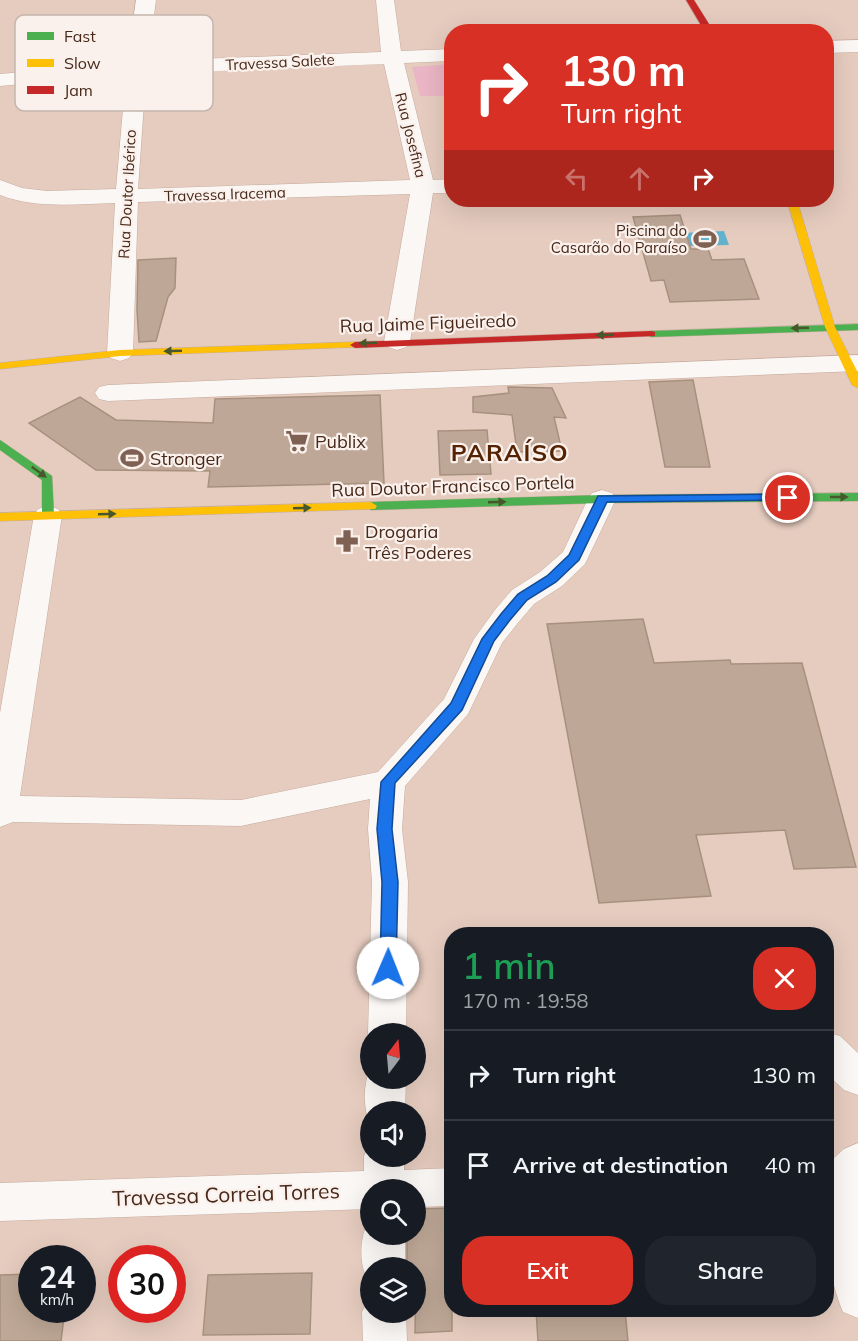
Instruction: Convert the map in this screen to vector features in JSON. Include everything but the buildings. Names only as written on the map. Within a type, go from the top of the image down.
[{"type":"main road","points":[[690,0],[705,24]]},
{"type":"main road","points":[[794,207],[830,327],[855,371]]},
{"type":"main road","name":"Rua Jaime Figueiredo","points":[[0,366],[120,353],[858,327]]},
{"type":"main road","points":[[0,444],[48,478],[48,515]]},
{"type":"main road","name":"Rua Doutor Francisco Portela","points":[[0,517],[602,499],[858,497]]},
{"type":"street","name":"Rua Doutor Ibérico","points":[[144,15],[146,0]]},
{"type":"street","name":"Rua Josefina","points":[[385,0],[392,57],[423,186],[397,342]]},
{"type":"street","points":[[834,47],[858,46]]},
{"type":"street","name":"Travessa Salete","points":[[213,65],[444,55]]},
{"type":"street","name":"Travessa Salete","points":[[0,80],[15,79]]},
{"type":"street","name":"Rua Doutor Ibérico","points":[[120,353],[132,111]]},
{"type":"street","name":"Travessa Iracema","points":[[0,188],[18,194],[47,198],[444,186]]},
{"type":"street","points":[[108,393],[855,371]]},
{"type":"street","points":[[48,515],[0,810],[240,813],[388,782],[457,706],[489,639],[522,597],[551,579],[575,557],[602,499]]},
{"type":"street","points":[[387,1023],[390,882],[385,829],[388,782]]},
{"type":"street","points":[[834,1056],[858,1078]]},
{"type":"street","points":[[841,1175],[858,1297]]},
{"type":"street","name":"Travessa Correia Torres","points":[[0,1202],[384,1178],[444,1187]]},
{"type":"street","points":[[384,1323],[385,1341]]},
{"type":"shaded area","points":[[444,65],[444,96],[420,96],[412,67]]},
{"type":"water","name":"Piscina do Casarão do Paraíso","points":[[724,231],[729,245],[687,246],[682,233]]},
{"type":"traffic: fast","points":[[651,334],[858,327]]},
{"type":"traffic: fast","points":[[0,444],[48,479],[48,515]]},
{"type":"traffic: fast","points":[[371,506],[602,499],[858,497]]},
{"type":"traffic: slow","points":[[794,207],[830,327],[858,385]]},
{"type":"traffic: slow","points":[[0,366],[120,353],[355,345]]},
{"type":"traffic: slow","points":[[0,517],[371,506]]},
{"type":"traffic: jam","points":[[690,0],[705,24]]},
{"type":"traffic: jam","points":[[355,345],[651,334]]},
{"type":"place","name":"Piscina do Casarão do Paraíso","points":[[705,239]]},
{"type":"place","name":"Publix","points":[[297,441]]},
{"type":"place","name":"Stronger","points":[[132,458]]},
{"type":"place","name":"Drogaria Três Poderes","points":[[347,541]]},
{"type":"district","name":"PARAÍSO","points":[[510,452]]},
{"type":"route","points":[[388,968],[390,882],[385,829],[388,782],[457,706],[489,639],[522,597],[551,579],[575,557],[602,499],[788,498]]}]
